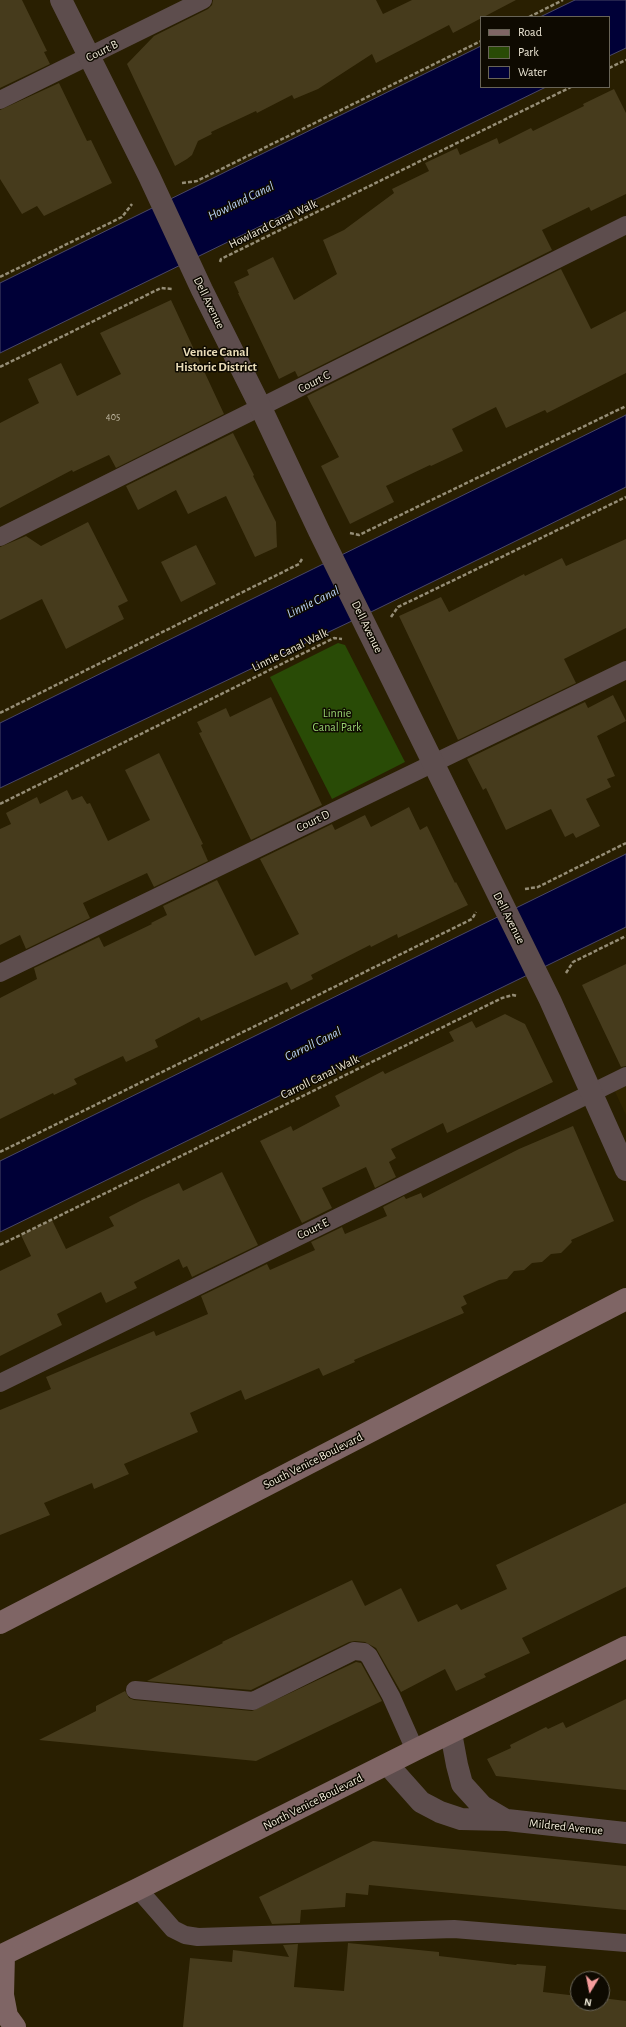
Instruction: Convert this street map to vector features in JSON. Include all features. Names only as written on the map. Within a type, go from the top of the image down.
[{"type":"main road","name":"South Venice Boulevard","points":[[0,1623],[626,1299]]},
{"type":"main road","name":"North Venice Boulevard","points":[[2,1955],[626,1647]]},
{"type":"main road","points":[[2,1955],[3,1995],[7,2016],[15,2027]]},
{"type":"street","name":"Dell Avenue","points":[[61,0],[149,176],[198,281],[325,542],[540,978],[626,1170]]},
{"type":"street","name":"Mildred Avenue","points":[[451,1733],[462,1784],[482,1806],[507,1820]]},
{"type":"street","name":"Mildred Avenue","points":[[388,1765],[421,1802],[440,1812],[461,1819],[507,1820],[626,1833]]},
{"type":"lane","name":"Court B","points":[[0,100],[203,0]]},
{"type":"lane","name":"Court C","points":[[0,536],[626,226]]},
{"type":"lane","name":"Court D","points":[[0,973],[626,670]]},
{"type":"lane","name":"Court E","points":[[0,1383],[626,1076]]},
{"type":"lane","points":[[134,1690],[253,1701],[354,1652],[364,1652],[369,1656],[391,1696],[415,1750]]},
{"type":"lane","points":[[138,1889],[173,1929],[185,1935],[198,1937],[454,1929],[626,1943]]},
{"type":"path","points":[[531,16],[563,0]]},
{"type":"path","points":[[0,276],[122,217],[132,205],[133,185],[149,176],[161,171],[179,183],[197,180],[480,41]]},
{"type":"path","points":[[610,68],[626,60]]},
{"type":"path","name":"Howland Canal Walk","points":[[0,367],[161,288],[176,289],[188,298],[198,281],[217,284],[218,270],[221,259],[569,88]]},
{"type":"path","name":"Linnie Canal Walk","points":[[0,804],[334,638],[351,641],[359,652],[375,642],[392,637],[388,621],[398,607],[626,497]]},
{"type":"path","points":[[0,1152],[472,919],[482,902],[499,897],[509,890],[538,887],[626,843]]},
{"type":"path","name":"Carroll Canal Walk","points":[[0,1245],[502,998],[513,995],[526,999],[535,1006],[550,1000],[564,993],[564,976],[573,962],[626,936]]},
{"type":"shaded area","points":[[626,1068],[626,1115],[608,1077]]},
{"type":"green space","name":"Linnie Canal Park","points":[[338,643],[345,645],[405,762],[332,799],[270,677]]},
{"type":"water","points":[[575,0],[626,0],[626,48],[610,56],[610,16],[542,16]]},
{"type":"water","name":"Howland Canal","points":[[480,46],[480,88],[544,88],[0,353],[0,283]]},
{"type":"water","name":"Linnie Canal","points":[[626,415],[626,487],[375,610],[0,788],[0,723]]},
{"type":"water","name":"Carroll Canal","points":[[626,854],[626,927],[0,1232],[0,1161]]},
{"type":"building","points":[[0,0],[22,0],[47,51],[44,52],[50,64],[0,88]]},
{"type":"building","points":[[213,0],[376,0],[383,14],[412,0],[516,0],[485,16],[480,16],[480,19],[453,33],[449,25],[376,63],[372,54],[318,89],[294,99],[292,95],[257,113],[256,111],[211,132],[212,134],[198,141],[192,155],[175,166],[127,64],[154,36],[208,9],[212,5]]},
{"type":"building","points":[[59,83],[87,141],[91,140],[112,183],[44,216],[37,206],[22,214],[0,179],[0,110]]},
{"type":"building","points":[[614,89],[626,113],[626,194],[591,211],[589,207],[542,230],[552,250],[298,377],[295,371],[279,379],[234,282],[249,275],[247,270],[273,257],[294,300],[337,274],[323,240],[344,230],[394,193],[392,189],[429,171],[425,163],[457,148],[460,155],[497,138],[499,144],[531,128],[533,131],[584,106],[583,104]]},
{"type":"building","points":[[561,269],[591,329],[626,311],[626,373],[547,413],[545,410],[506,428],[496,407],[452,429],[463,451],[386,486],[394,502],[350,524],[321,466],[339,457],[307,396]]},
{"type":"building","points":[[171,300],[224,414],[116,468],[109,455],[73,472],[72,470],[0,508],[0,423],[39,403],[28,379],[61,363],[77,396],[121,374],[100,333]]},
{"type":"building","points":[[233,433],[276,522],[277,547],[255,557],[226,496],[188,514],[176,490],[138,510],[126,486]]},
{"type":"building","points":[[88,522],[128,601],[118,606],[124,619],[66,649],[42,599],[0,620],[0,547],[26,536],[41,546]]},
{"type":"building","points":[[626,539],[626,628],[564,659],[576,683],[458,740],[399,616],[441,597],[449,612],[524,574],[525,576],[562,558],[566,566]]},
{"type":"building","points":[[196,545],[216,584],[181,602],[161,562]]},
{"type":"building","points":[[613,695],[626,721],[597,736],[615,776],[607,779],[611,787],[586,799],[600,826],[576,838],[573,833],[565,837],[551,809],[506,830],[486,788],[483,790],[467,759],[585,702],[588,708]]},
{"type":"building","points":[[271,697],[322,805],[251,840],[199,733],[202,732],[197,722],[226,708],[230,717]]},
{"type":"building","points":[[159,753],[203,844],[201,845],[208,861],[154,887],[147,873],[83,903],[90,918],[26,949],[20,935],[0,945],[0,829],[11,824],[6,813],[37,797],[40,804],[67,790],[72,800],[82,796],[87,804],[90,803],[108,841],[150,820],[125,770]]},
{"type":"building","points":[[409,807],[420,830],[427,826],[455,883],[456,882],[468,905],[398,938],[397,934],[371,947],[370,945],[311,975],[313,979],[291,990],[287,982],[201,1021],[199,1017],[155,1040],[158,1047],[126,1062],[123,1056],[74,1079],[77,1084],[54,1095],[53,1093],[0,1119],[0,998],[37,979],[34,968],[99,937],[104,947],[152,924],[151,923],[167,915],[163,906],[217,880],[255,956],[299,934],[260,859],[332,824],[335,830],[365,815],[371,827]]},
{"type":"building","points":[[626,964],[626,1066],[621,1067],[582,985]]},
{"type":"building","points":[[505,1014],[525,1024],[553,1082],[447,1133],[443,1123],[391,1149],[396,1158],[389,1162],[396,1177],[375,1188],[366,1167],[322,1188],[332,1208],[302,1223],[260,1141],[291,1126],[293,1131],[340,1106],[335,1096],[383,1071],[385,1074],[454,1041],[449,1032],[472,1021],[476,1028]]},
{"type":"building","points":[[573,1126],[614,1221],[571,1240],[572,1242],[561,1253],[551,1254],[542,1262],[532,1263],[524,1270],[514,1271],[507,1279],[499,1280],[463,1296],[467,1304],[461,1307],[464,1313],[354,1360],[355,1362],[323,1376],[319,1368],[245,1400],[241,1390],[190,1413],[198,1432],[124,1464],[129,1474],[94,1489],[92,1483],[44,1503],[50,1515],[0,1535],[0,1410],[51,1389],[46,1377],[154,1331],[156,1336],[208,1314],[201,1296],[267,1264],[270,1270],[315,1250],[311,1242],[342,1227],[345,1234],[387,1216],[383,1207],[404,1196],[406,1199],[421,1193],[423,1198],[519,1149]]},
{"type":"building","points":[[222,1172],[258,1245],[192,1277],[187,1266],[183,1268],[179,1259],[134,1282],[137,1288],[106,1303],[101,1292],[57,1314],[62,1325],[0,1356],[0,1271],[31,1256],[21,1235],[52,1220],[66,1249],[114,1226],[109,1217],[142,1200],[179,1183],[183,1191]]},
{"type":"building","points":[[626,1503],[626,1587],[522,1638],[530,1653],[484,1674],[486,1677],[456,1691],[445,1669],[401,1692],[376,1648],[365,1642],[355,1641],[349,1642],[251,1690],[147,1681],[223,1643],[222,1642],[352,1580],[365,1606],[401,1588],[418,1622],[457,1604],[461,1610],[507,1589],[496,1565]]},
{"type":"building","points":[[356,1662],[361,1663],[382,1701],[256,1761],[39,1740],[96,1711],[96,1706],[125,1691],[129,1698],[134,1700],[252,1711]]},
{"type":"building","points":[[626,1699],[626,1790],[496,1776],[487,1759],[511,1748],[510,1745],[546,1727],[548,1729],[563,1722],[566,1728]]},
{"type":"building","points":[[373,1841],[626,1866],[626,1910],[369,1885],[368,1895],[346,1893],[345,1907],[301,1910],[300,1923],[272,1924],[259,1897]]},
{"type":"building","points":[[348,1943],[439,1952],[439,1956],[516,1965],[546,1966],[543,1992],[570,1995],[570,2011],[610,2011],[610,1999],[626,2001],[626,2027],[183,2027],[190,1958],[232,1962],[233,1950],[289,1957],[283,1945],[298,1944],[294,1987],[344,1991]]},
{"type":"district","name":"Venice Canal Historic District","points":[[216,360]]}]
